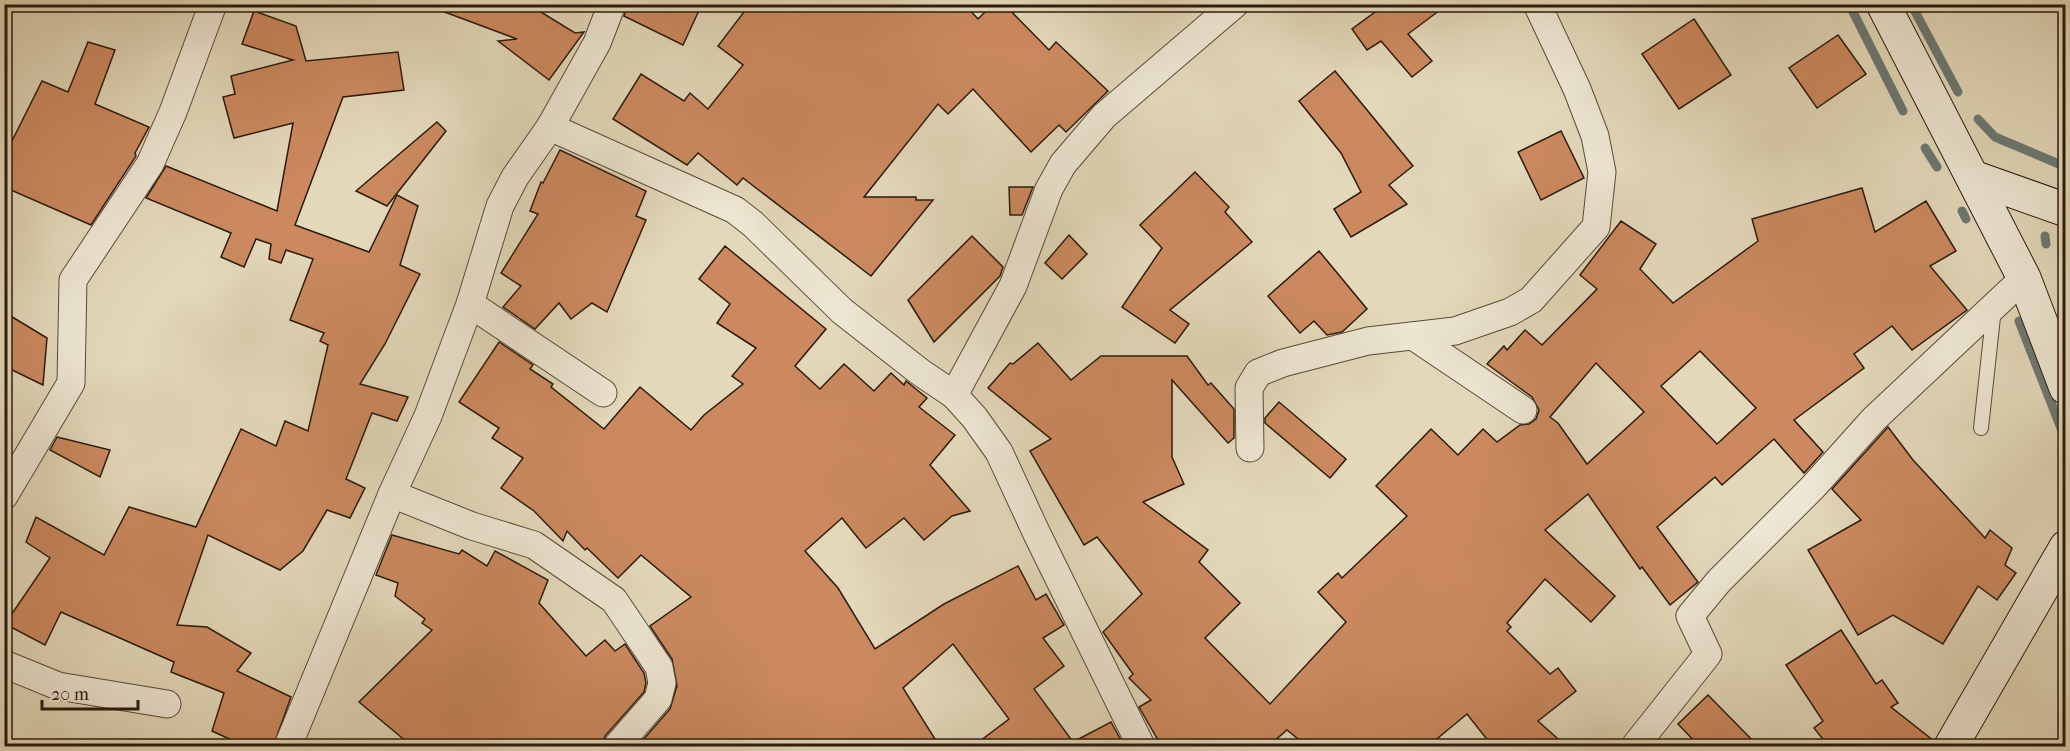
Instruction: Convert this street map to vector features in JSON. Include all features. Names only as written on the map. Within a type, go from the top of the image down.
[{"type":"street","points":[[4,496],[72,383],[73,280],[150,164],[173,112],[213,4]]},
{"type":"street","points":[[288,747],[392,494],[428,416],[470,304],[500,206],[516,177],[550,127],[597,43],[612,4]]},
{"type":"street","points":[[954,395],[1013,286],[1049,189],[1063,164],[1104,116],[1235,4]]},
{"type":"street","points":[[1250,448],[1249,388],[1258,373],[1283,363],[1368,341],[1455,331],[1510,312],[1531,300],[1596,227],[1602,172],[1595,136],[1577,89],[1537,4]]},
{"type":"street","points":[[1883,4],[2024,278],[2066,388]]},
{"type":"street","points":[[550,127],[735,210],[753,224],[842,311],[920,372],[954,395],[999,452],[1141,747]]},
{"type":"street","points":[[1972,177],[2066,210]]},
{"type":"street","points":[[1635,747],[1708,654],[1690,616],[1719,581],[1813,487],[1874,418],[2024,278]]},
{"type":"street","points":[[470,304],[603,393]]},
{"type":"street","points":[[1413,336],[1523,410]]},
{"type":"street","points":[[392,494],[472,526],[534,545],[614,600],[659,667],[662,683],[658,699],[618,747]]},
{"type":"street","points":[[1951,747],[2066,548]]},
{"type":"street","points":[[4,664],[58,686],[167,704]]},
{"type":"lane","points":[[1981,428],[1994,305]]},
{"type":"building","points":[[431,4],[528,4],[575,33],[584,32],[549,80],[498,41],[517,39],[431,7]]},
{"type":"building","points":[[627,4],[702,4],[683,45],[624,16]]},
{"type":"building","points":[[750,4],[964,4],[978,19],[993,4],[1004,4],[1049,50],[1056,42],[1108,91],[1066,132],[1059,125],[1031,152],[973,89],[948,114],[938,104],[864,197],[916,197],[916,200],[933,200],[871,276],[743,178],[737,185],[698,153],[687,165],[613,119],[641,74],[684,101],[690,93],[708,109],[743,65],[718,46]]},
{"type":"building","points":[[1386,4],[1448,4],[1408,34],[1432,61],[1412,77],[1381,41],[1367,50],[1352,29]]},
{"type":"building","points":[[254,11],[296,26],[306,61],[398,52],[404,90],[343,97],[295,225],[369,252],[397,195],[418,206],[400,265],[420,274],[385,344],[360,384],[408,397],[397,421],[372,413],[346,479],[365,488],[350,518],[327,510],[303,551],[280,570],[208,535],[177,625],[207,627],[251,653],[237,671],[291,697],[273,747],[247,747],[212,731],[224,693],[171,672],[174,662],[61,612],[45,645],[5,624],[50,558],[26,542],[36,517],[104,555],[129,507],[196,527],[241,429],[276,446],[285,421],[308,431],[328,345],[320,341],[324,333],[290,320],[313,259],[286,250],[281,263],[269,259],[271,244],[256,239],[244,267],[221,257],[231,233],[146,198],[166,166],[277,211],[293,123],[234,138],[223,97],[235,94],[231,76],[293,60],[242,44]]},
{"type":"building","points":[[1694,19],[1731,75],[1679,109],[1642,54]]},
{"type":"building","points":[[1838,35],[1866,74],[1817,108],[1789,68]]},
{"type":"building","points":[[88,42],[115,50],[95,104],[149,127],[135,153],[136,156],[91,225],[4,187],[4,157],[42,81],[68,92]]},
{"type":"building","points":[[1335,71],[1413,166],[1389,185],[1407,204],[1351,237],[1334,209],[1361,192],[1341,153],[1299,101]]},
{"type":"building","points":[[437,122],[446,131],[387,206],[356,191]]},
{"type":"building","points":[[1561,131],[1584,178],[1541,200],[1518,152]]},
{"type":"building","points":[[560,150],[646,191],[636,216],[646,220],[607,312],[592,303],[571,319],[559,303],[535,329],[503,307],[521,286],[501,273],[538,214],[530,211],[541,182],[543,183]]},
{"type":"building","points":[[1195,172],[1229,207],[1225,212],[1252,242],[1170,310],[1189,324],[1175,343],[1122,307],[1162,248],[1140,225]]},
{"type":"building","points":[[1009,187],[1033,187],[1022,215],[1010,215]]},
{"type":"building","points":[[1862,188],[1875,232],[1926,201],[1956,251],[1930,266],[1967,310],[1912,350],[1892,326],[1854,354],[1864,368],[1794,420],[1823,452],[1804,473],[1774,439],[1722,485],[1715,477],[1657,527],[1698,582],[1670,605],[1642,567],[1640,569],[1588,494],[1545,530],[1615,596],[1591,622],[1545,579],[1507,623],[1511,627],[1507,631],[1550,674],[1558,668],[1576,691],[1538,721],[1567,747],[1493,747],[1467,714],[1427,747],[1308,747],[1287,730],[1267,747],[1162,747],[1139,707],[1151,700],[1129,678],[1133,674],[1103,632],[1142,594],[1097,537],[1084,545],[1030,451],[1051,439],[988,388],[1010,363],[1013,364],[1038,343],[1071,380],[1101,356],[1187,356],[1208,385],[1211,383],[1234,409],[1234,438],[1228,443],[1172,380],[1172,457],[1184,484],[1143,502],[1208,550],[1199,562],[1240,603],[1205,638],[1270,704],[1346,622],[1318,592],[1338,573],[1342,578],[1407,516],[1376,486],[1431,429],[1458,455],[1483,429],[1497,442],[1520,425],[1529,424],[1536,419],[1539,410],[1532,397],[1487,364],[1504,346],[1507,350],[1525,330],[1542,345],[1597,289],[1580,275],[1621,221],[1656,244],[1640,269],[1673,303],[1758,241],[1752,219]],"holes":[[[1700,351],[1756,408],[1717,444],[1661,386]],[[1596,363],[1644,412],[1587,464],[1558,423],[1550,417]]]},
{"type":"building","points":[[1069,235],[1087,254],[1062,279],[1045,263]]},
{"type":"building","points":[[972,236],[1003,267],[1000,276],[934,342],[908,300]]},
{"type":"building","points":[[725,246],[826,329],[795,366],[820,389],[844,364],[874,391],[891,373],[904,385],[906,381],[927,398],[919,407],[955,435],[930,465],[970,511],[952,516],[924,540],[904,518],[866,548],[842,518],[805,551],[838,588],[875,649],[944,604],[1018,566],[1036,600],[1046,594],[1064,625],[1043,638],[1064,666],[1034,689],[1073,742],[1111,722],[1124,746],[972,747],[1009,719],[953,644],[903,688],[940,747],[637,747],[670,709],[677,686],[672,659],[650,626],[691,597],[641,555],[618,578],[567,531],[563,541],[534,511],[501,488],[523,458],[492,438],[499,428],[459,402],[499,342],[533,365],[530,369],[553,384],[551,387],[604,429],[640,387],[691,430],[704,415],[743,384],[732,376],[756,348],[717,323],[730,304],[699,279]]},
{"type":"building","points":[[1319,251],[1367,309],[1342,332],[1327,335],[1314,321],[1300,333],[1268,296]]},
{"type":"building","points":[[4,312],[47,338],[43,385],[4,366]]},
{"type":"building","points":[[1279,402],[1346,459],[1330,478],[1265,423],[1265,418]]},
{"type":"building","points":[[1888,427],[1913,460],[1985,538],[1990,530],[2012,548],[2005,565],[2016,573],[1997,600],[1978,586],[1943,644],[1893,615],[1858,635],[1808,550],[1861,520],[1832,489]]},
{"type":"building","points":[[57,437],[110,450],[100,477],[50,450]]},
{"type":"building","points":[[392,535],[459,554],[462,550],[487,566],[495,551],[548,580],[539,603],[586,656],[605,640],[615,651],[625,644],[644,673],[646,683],[644,692],[605,736],[602,747],[413,747],[359,702],[432,630],[422,623],[425,619],[395,596],[398,583],[376,575]]},
{"type":"building","points":[[1841,630],[1876,684],[1882,680],[1898,703],[1891,707],[1934,741],[1932,747],[1829,747],[1814,728],[1823,721],[1786,665]]},
{"type":"building","points":[[1708,695],[1759,747],[1700,747],[1678,724]]},
{"type":"waterway","points":[[1849,4],[1903,111]]},
{"type":"waterway","points":[[1911,4],[1958,92]]},
{"type":"waterway","points":[[1978,119],[1995,137],[2066,167]]},
{"type":"waterway","points":[[1925,148],[1937,167]]},
{"type":"waterway","points":[[1962,211],[1966,219]]},
{"type":"waterway","points":[[2045,236],[2046,244]]},
{"type":"waterway","points":[[2019,321],[2066,441]]}]
